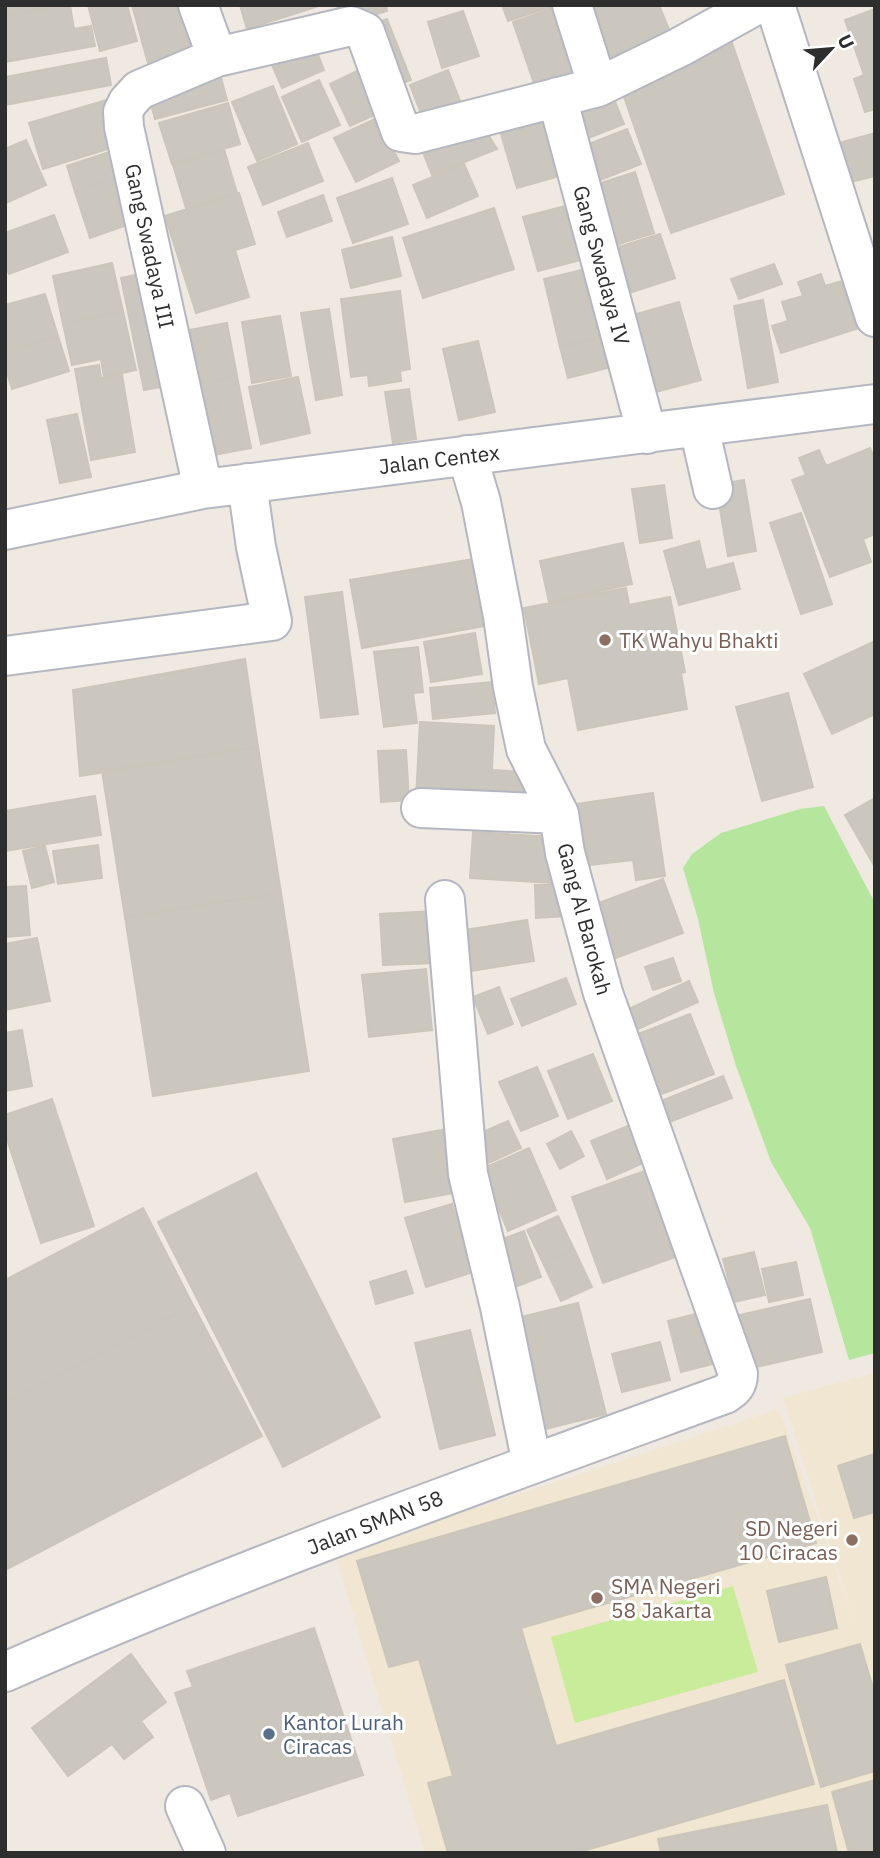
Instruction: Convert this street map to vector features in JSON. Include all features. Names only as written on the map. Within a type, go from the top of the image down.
[{"type":"street","points":[[198,5],[217,57]]},
{"type":"street","points":[[572,5],[598,87]]},
{"type":"street","points":[[557,97],[598,87],[680,47],[756,5]]},
{"type":"street","points":[[775,5],[875,317]]},
{"type":"street","name":"Gang Swadaya III","points":[[203,489],[124,127],[123,112],[128,102],[139,90],[217,57],[346,27],[359,28],[365,32],[401,132],[411,135],[438,130],[557,97]]},
{"type":"street","name":"Gang Swadaya IV","points":[[557,97],[647,434]]},
{"type":"street","name":"Jalan Centex","points":[[5,530],[203,489],[875,404]]},
{"type":"street","points":[[699,427],[713,489]]},
{"type":"street","name":"Gang Al Barokah","points":[[467,455],[481,502],[526,749],[559,814],[565,853],[603,993],[738,1374]]},
{"type":"street","points":[[5,656],[272,621],[256,547],[247,483]]},
{"type":"street","points":[[421,808],[559,814]]},
{"type":"street","points":[[445,900],[468,1174],[500,1307],[531,1464]]},
{"type":"street","name":"Jalan SMAN 58","points":[[5,1672],[86,1636],[398,1512],[725,1394],[738,1382],[738,1374]]},
{"type":"street","points":[[185,1806],[206,1853]]},
{"type":"shaded area","name":"SMA Negeri 58 Jakarta","points":[[875,1373],[875,1681],[866,1659],[875,1686],[875,1853],[425,1853],[335,1554],[779,1409],[858,1632],[783,1398]]},
{"type":"green space","points":[[824,806],[875,903],[875,1353],[849,1360],[810,1228],[771,1162],[736,1066],[714,993],[698,919],[683,868],[692,854],[721,833],[800,809]]},
{"type":"green space","points":[[733,1586],[758,1672],[575,1723],[551,1637]]},
{"type":"building","points":[[5,5],[61,5],[5,16]]},
{"type":"building","points":[[70,5],[74,29],[91,26],[95,46],[5,62],[5,16]]},
{"type":"building","points":[[88,5],[127,5],[137,41],[100,51]]},
{"type":"building","points":[[132,5],[189,5],[204,60],[151,74]]},
{"type":"building","points":[[240,5],[315,5],[316,7],[247,29]]},
{"type":"building","points":[[337,5],[386,5],[387,11],[343,24]]},
{"type":"building","points":[[502,5],[557,5],[508,21]]},
{"type":"building","points":[[575,5],[659,5],[674,42],[603,72]]},
{"type":"building","points":[[560,6],[584,76],[537,92],[513,22]]},
{"type":"building","points":[[875,9],[875,109],[865,112],[854,79],[864,75],[845,20]]},
{"type":"building","points":[[463,11],[479,56],[442,68],[428,22]]},
{"type":"building","points":[[387,19],[411,80],[392,87],[369,26]]},
{"type":"building","points":[[732,43],[784,194],[671,233],[619,82]]},
{"type":"building","points":[[315,47],[324,70],[282,88],[272,65]]},
{"type":"building","points":[[106,58],[111,85],[5,105],[5,77]]},
{"type":"building","points":[[361,69],[381,112],[350,126],[330,84]]},
{"type":"building","points":[[448,70],[464,111],[426,126],[410,85]]},
{"type":"building","points":[[220,74],[227,100],[155,119],[148,93]]},
{"type":"building","points":[[319,80],[340,125],[302,142],[282,97]]},
{"type":"building","points":[[273,86],[297,144],[257,161],[232,102]]},
{"type":"building","points":[[611,92],[624,124],[586,139],[573,108]]},
{"type":"building","points":[[110,99],[124,144],[43,169],[29,123]]},
{"type":"building","points":[[228,103],[240,144],[172,164],[159,123]]},
{"type":"building","points":[[551,108],[570,173],[517,188],[498,124]]},
{"type":"building","points":[[377,118],[399,161],[356,182],[334,138]]},
{"type":"building","points":[[480,121],[497,149],[432,175],[418,140]]},
{"type":"building","points":[[627,129],[641,164],[595,182],[581,147]]},
{"type":"building","points":[[875,133],[875,176],[843,184],[832,145]]},
{"type":"building","points":[[26,140],[46,185],[6,203],[5,149]]},
{"type":"building","points":[[308,143],[323,181],[263,205],[248,167]]},
{"type":"building","points":[[224,149],[237,193],[186,208],[173,165]]},
{"type":"building","points":[[112,151],[121,177],[75,192],[67,166]]},
{"type":"building","points":[[464,164],[478,196],[427,218],[413,185]]},
{"type":"building","points":[[635,172],[654,233],[609,247],[589,187]]},
{"type":"building","points":[[121,177],[136,222],[90,238],[75,192]]},
{"type":"building","points":[[392,178],[408,224],[353,243],[337,198]]},
{"type":"building","points":[[239,193],[255,244],[235,250],[249,297],[196,313],[165,216]]},
{"type":"building","points":[[323,195],[332,221],[287,237],[278,212]]},
{"type":"building","points":[[581,202],[596,256],[538,271],[523,217]]},
{"type":"building","points":[[494,208],[514,269],[423,298],[403,238]]},
{"type":"building","points":[[54,215],[68,252],[9,274],[5,265],[5,233]]},
{"type":"building","points":[[660,234],[675,278],[617,297],[603,252]]},
{"type":"building","points":[[392,237],[401,276],[351,288],[342,250]]},
{"type":"building","points":[[112,263],[123,311],[63,324],[53,276]]},
{"type":"building","points":[[774,264],[782,284],[739,299],[731,279]]},
{"type":"building","points":[[595,267],[612,334],[560,347],[544,279]]},
{"type":"building","points":[[155,271],[177,384],[144,390],[121,278]]},
{"type":"building","points":[[821,274],[825,286],[849,279],[865,326],[781,353],[772,326],[788,321],[782,302],[803,296],[798,282]]},
{"type":"building","points":[[400,291],[410,369],[400,371],[401,381],[369,386],[368,375],[351,377],[341,299]]},
{"type":"building","points":[[45,294],[58,336],[5,351],[5,305]]},
{"type":"building","points":[[763,300],[778,382],[748,388],[734,306]]},
{"type":"building","points":[[679,302],[701,380],[648,394],[626,317]]},
{"type":"building","points":[[329,309],[342,395],[316,400],[301,313]]},
{"type":"building","points":[[123,311],[136,370],[104,377],[101,359],[72,365],[63,324]]},
{"type":"building","points":[[280,316],[291,376],[252,383],[242,322]]},
{"type":"building","points":[[227,323],[237,376],[184,386],[173,333]]},
{"type":"building","points":[[612,334],[619,365],[568,378],[560,347]]},
{"type":"building","points":[[58,336],[69,371],[12,389],[5,366],[5,351]]},
{"type":"building","points":[[478,341],[495,412],[459,420],[443,349]]},
{"type":"building","points":[[99,365],[101,378],[122,375],[135,452],[91,460],[75,369]]},
{"type":"building","points":[[237,376],[251,448],[198,458],[184,386]]},
{"type":"building","points":[[298,377],[310,433],[261,444],[249,387]]},
{"type":"building","points":[[409,389],[416,439],[393,443],[385,392]]},
{"type":"building","points":[[77,414],[91,477],[60,483],[47,420]]},
{"type":"building","points":[[870,448],[875,460],[875,534],[863,539],[871,562],[830,577],[792,480],[806,475],[799,458],[819,450],[826,466]]},
{"type":"building","points":[[744,480],[756,551],[728,556],[716,485]]},
{"type":"building","points":[[664,485],[672,538],[640,543],[632,489]]},
{"type":"building","points":[[801,513],[832,604],[801,614],[770,523]]},
{"type":"building","points":[[699,541],[706,570],[733,563],[740,589],[679,605],[664,551]]},
{"type":"building","points":[[623,543],[632,584],[549,602],[540,561]]},
{"type":"building","points":[[474,559],[485,626],[362,648],[350,580]]},
{"type":"building","name":"TK Wahyu Bhakti","points":[[626,588],[629,605],[670,597],[685,672],[681,673],[687,709],[578,730],[568,678],[539,684],[524,608]]},
{"type":"building","points":[[342,592],[358,714],[321,718],[305,597]]},
{"type":"building","points":[[475,633],[482,674],[431,682],[424,642]]},
{"type":"building","points":[[875,641],[875,714],[832,734],[804,674]]},
{"type":"building","points":[[418,647],[423,692],[413,693],[417,723],[384,727],[374,652]]},
{"type":"building","points":[[245,659],[258,747],[80,776],[73,690]]},
{"type":"building","points":[[492,682],[495,713],[433,719],[430,688]]},
{"type":"building","points":[[788,693],[813,787],[762,801],[736,707]]},
{"type":"building","points":[[420,722],[494,726],[492,770],[525,772],[523,804],[416,798]]},
{"type":"building","points":[[258,747],[281,893],[125,917],[102,771]]},
{"type":"building","points":[[406,750],[409,800],[381,802],[378,751]]},
{"type":"building","points":[[653,793],[665,876],[636,880],[633,860],[582,866],[569,805]]},
{"type":"building","points":[[95,796],[101,835],[5,851],[5,811]]},
{"type":"building","points":[[875,798],[875,867],[845,815]]},
{"type":"building","points":[[473,832],[554,837],[552,883],[470,878]]},
{"type":"building","points":[[98,845],[102,878],[58,884],[53,851]]},
{"type":"building","points":[[45,846],[54,882],[32,888],[23,851]]},
{"type":"building","points":[[663,879],[683,933],[605,962],[585,908]]},
{"type":"building","points":[[565,884],[567,916],[536,918],[535,885]]},
{"type":"building","points":[[26,886],[30,935],[5,937],[5,887]]},
{"type":"building","points":[[281,893],[309,1071],[153,1096],[125,917]]},
{"type":"building","points":[[434,911],[437,963],[383,965],[380,914]]},
{"type":"building","points":[[527,920],[534,961],[458,973],[452,932]]},
{"type":"building","points":[[37,938],[50,1001],[5,1010],[5,944]]},
{"type":"building","points":[[673,958],[681,981],[653,990],[645,967]]},
{"type":"building","points":[[426,969],[432,1030],[369,1037],[362,975]]},
{"type":"building","points":[[566,978],[576,1004],[522,1026],[511,999]]},
{"type":"building","points":[[689,981],[698,1002],[629,1033],[620,1013]]},
{"type":"building","points":[[499,987],[513,1024],[488,1034],[473,997]]},
{"type":"building","points":[[690,1014],[714,1074],[654,1097],[630,1037]]},
{"type":"building","points":[[22,1030],[32,1086],[5,1091],[5,1033]]},
{"type":"building","points":[[593,1054],[612,1101],[568,1119],[548,1071]]},
{"type":"building","points":[[537,1067],[558,1116],[521,1131],[499,1082]]},
{"type":"building","points":[[723,1076],[732,1098],[659,1126],[651,1105]]},
{"type":"building","points":[[52,1099],[94,1226],[41,1243],[5,1133],[5,1115]]},
{"type":"building","points":[[508,1121],[521,1148],[482,1166],[469,1138]]},
{"type":"building","points":[[635,1123],[650,1160],[607,1179],[591,1141]]},
{"type":"building","points":[[447,1129],[459,1192],[405,1202],[393,1139]]},
{"type":"building","points":[[571,1131],[584,1156],[560,1169],[547,1144]]},
{"type":"building","points":[[529,1148],[556,1210],[508,1231],[482,1169]]},
{"type":"building","points":[[650,1169],[681,1255],[603,1283],[572,1197]]},
{"type":"building","points":[[256,1173],[380,1417],[283,1467],[158,1222]]},
{"type":"building","points":[[452,1204],[473,1272],[426,1287],[405,1218]]},
{"type":"building","points":[[143,1208],[193,1305],[5,1403],[5,1280]]},
{"type":"building","points":[[558,1216],[574,1249],[543,1263],[527,1230]]},
{"type":"building","points":[[524,1231],[541,1277],[507,1290],[489,1244]]},
{"type":"building","points":[[574,1249],[592,1287],[561,1301],[543,1263]]},
{"type":"building","points":[[754,1252],[765,1295],[734,1302],[723,1259]]},
{"type":"building","points":[[796,1262],[803,1295],[769,1302],[762,1269]]},
{"type":"building","points":[[406,1271],[413,1293],[376,1304],[370,1282]]},
{"type":"building","points":[[810,1299],[822,1352],[743,1370],[731,1317]]},
{"type":"building","points":[[578,1303],[606,1414],[537,1431],[509,1320]]},
{"type":"building","points":[[193,1305],[262,1436],[5,1570],[5,1403]]},
{"type":"building","points":[[711,1310],[724,1361],[681,1372],[668,1321]]},
{"type":"building","points":[[470,1330],[495,1435],[440,1449],[415,1343]]},
{"type":"building","points":[[660,1342],[670,1380],[622,1392],[612,1354]]},
{"type":"building","points":[[785,1436],[816,1543],[521,1628],[556,1746],[784,1680],[814,1784],[576,1853],[448,1853],[428,1783],[453,1776],[419,1659],[389,1667],[357,1561]]},
{"type":"building","points":[[875,1454],[875,1512],[854,1518],[838,1466]]},
{"type":"building","points":[[826,1577],[837,1628],[779,1642],[767,1591]]},
{"type":"building","name":"Kantor Lurah Ciracas","points":[[314,1628],[363,1775],[238,1816],[230,1793],[211,1800],[175,1693],[193,1687],[187,1671]]},
{"type":"building","points":[[860,1644],[875,1695],[875,1771],[821,1787],[786,1665]]},
{"type":"building","points":[[131,1654],[166,1702],[141,1721],[153,1737],[124,1759],[112,1744],[68,1776],[32,1728]]},
{"type":"building","points":[[875,1780],[875,1853],[849,1853],[832,1792]]},
{"type":"building","points":[[827,1805],[837,1853],[661,1853],[658,1839]]},
{"type":"place","name":"TK Wahyu Bhakti","points":[[605,640]]},
{"type":"place","name":"SD Negeri 10 Ciracas","points":[[852,1540]]},
{"type":"place","name":"SMA Negeri 58 Jakarta","points":[[597,1598]]},
{"type":"place","name":"Kantor Lurah Ciracas","points":[[269,1734]]}]
